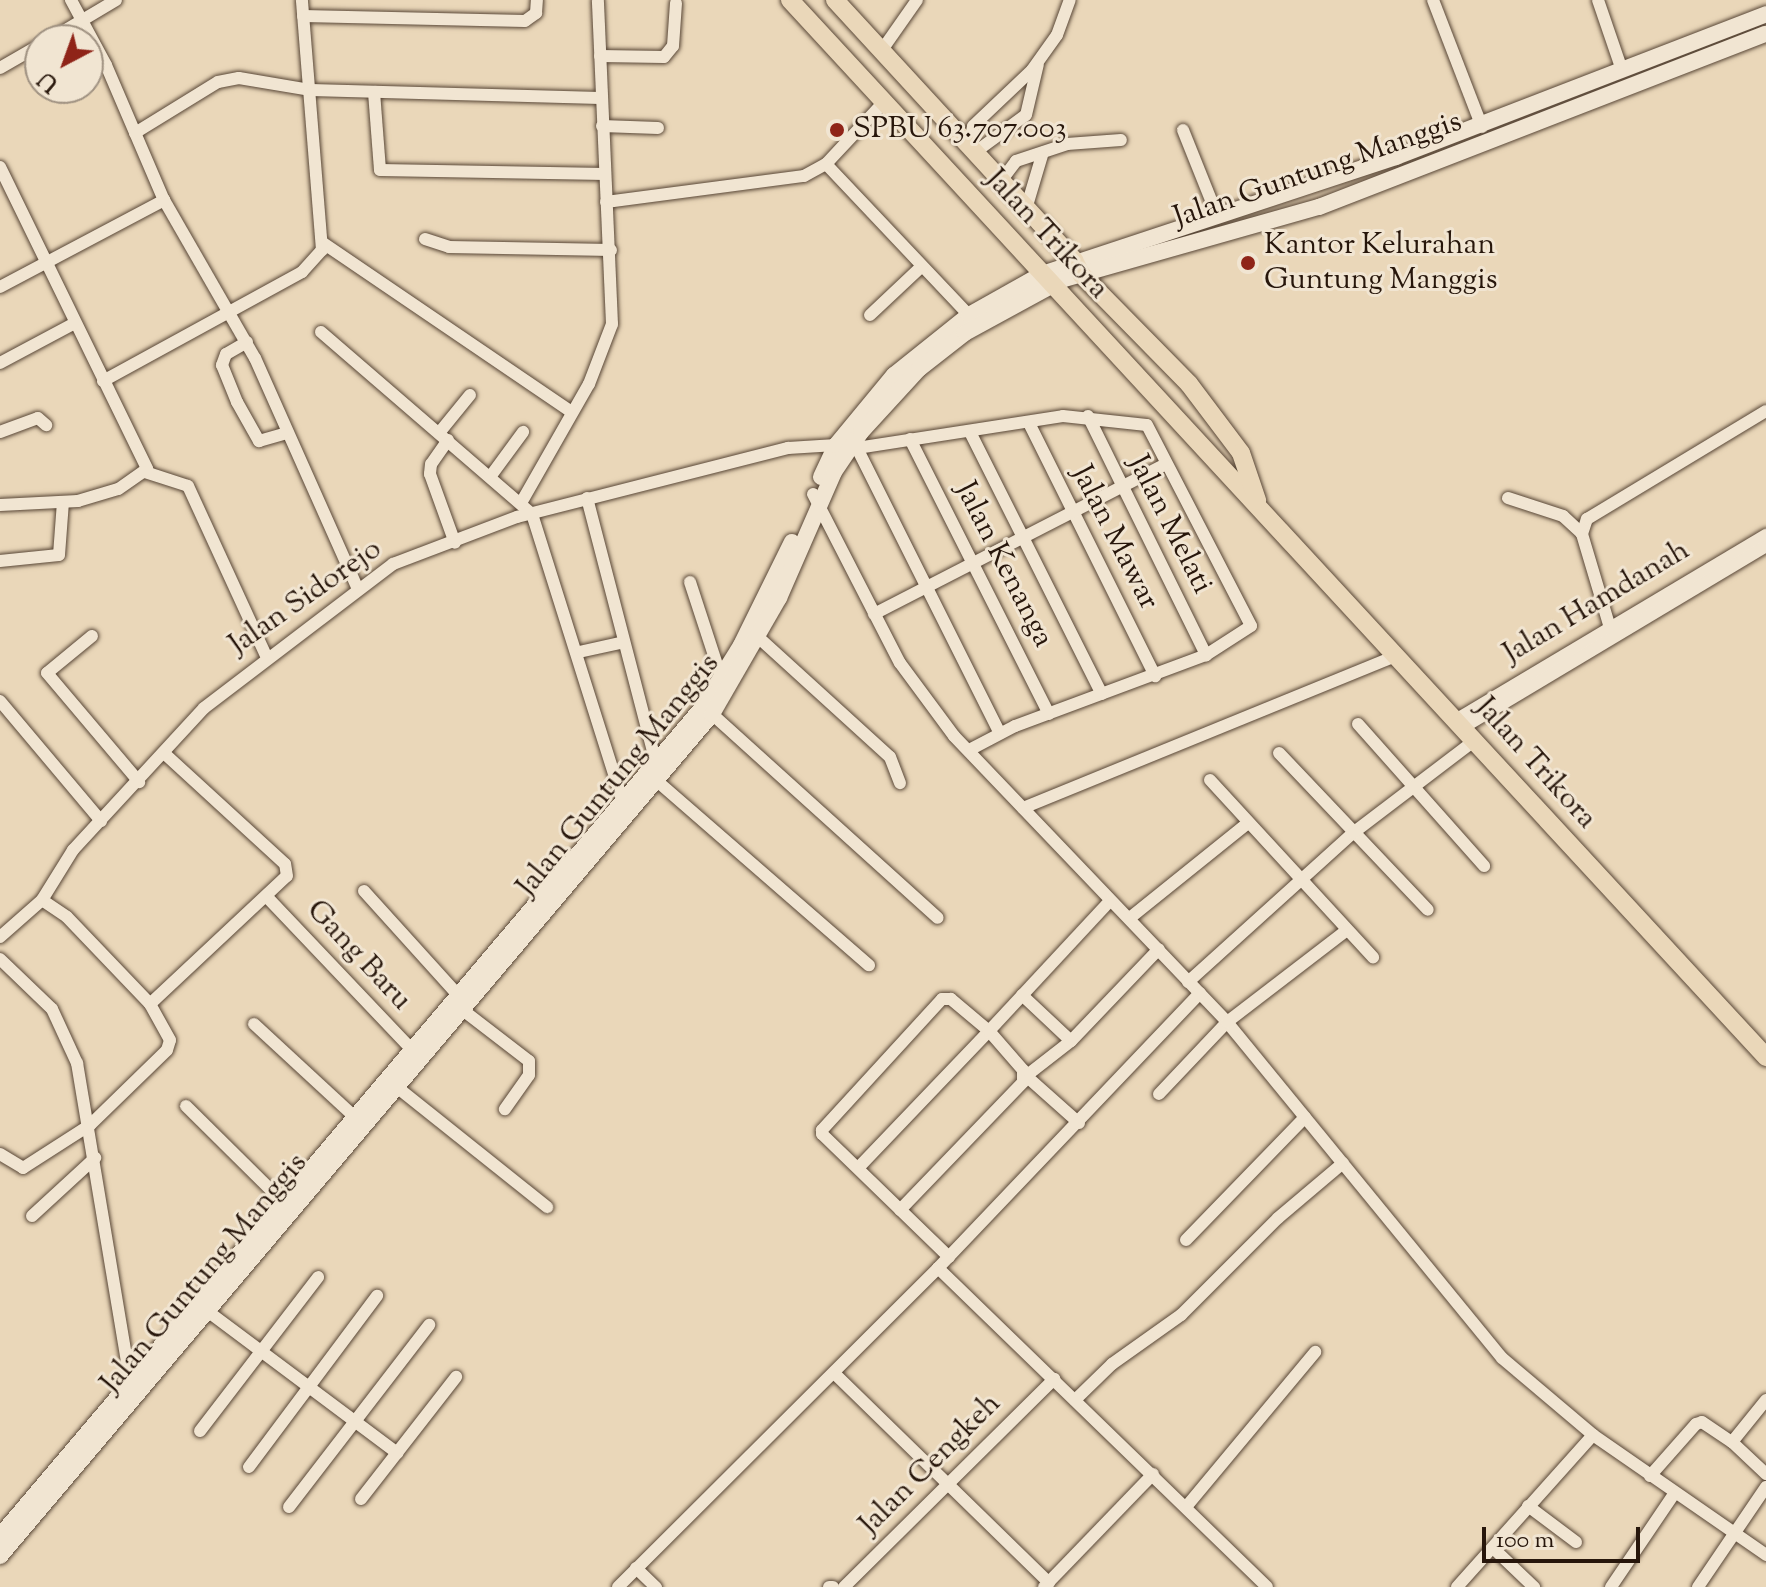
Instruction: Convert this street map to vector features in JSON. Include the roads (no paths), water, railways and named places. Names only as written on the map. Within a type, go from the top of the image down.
[{"type":"main road","name":"Jalan Trikora","points":[[790,0],[1766,1057]]},
{"type":"main road","name":"Jalan Trikora","points":[[835,0],[1189,384],[1241,453],[1260,510]]},
{"type":"main road","points":[[1223,468],[1235,464],[1241,453]]},
{"type":"street","points":[[71,0],[164,200],[247,342],[358,589]]},
{"type":"street","points":[[78,24],[116,0]]},
{"type":"street","points":[[103,381],[231,314],[302,272],[323,243],[302,0]]},
{"type":"street","points":[[303,16],[525,21],[536,13],[537,0]]},
{"type":"street","points":[[521,503],[572,412],[612,324],[598,0]]},
{"type":"street","points":[[882,50],[917,0]]},
{"type":"street","points":[[971,150],[973,126],[1039,61],[1057,35],[1070,0]]},
{"type":"street","points":[[1433,0],[1482,127]]},
{"type":"street","points":[[1598,0],[1622,70]]},
{"type":"street","points":[[600,56],[664,57],[673,46],[676,3]]},
{"type":"street","name":"Jalan Guntung Manggis","points":[[540,910],[721,677],[817,499],[894,375],[969,315],[1078,267],[1217,215],[1482,127],[1766,14]]},
{"type":"street","name":"Jalan Guntung Manggis","points":[[1078,267],[1319,207],[1766,34]]},
{"type":"street","points":[[0,68],[24,54]]},
{"type":"street","points":[[971,150],[1026,115],[1039,61]]},
{"type":"street","points":[[135,133],[227,79],[311,90],[600,98]]},
{"type":"street","points":[[374,92],[380,170],[605,174]]},
{"type":"street","points":[[606,202],[804,176],[826,164],[884,102]]},
{"type":"street","points":[[602,126],[658,128]]},
{"type":"street","points":[[1183,130],[1217,215]]},
{"type":"street","points":[[1001,181],[1016,161],[1067,144],[1121,140]]},
{"type":"street","points":[[1026,209],[1043,152]]},
{"type":"street","points":[[826,164],[969,315]]},
{"type":"street","points":[[0,167],[48,262],[145,472],[188,486],[267,658]]},
{"type":"street","points":[[0,287],[164,200]]},
{"type":"street","points":[[425,239],[449,247],[611,250]]},
{"type":"street","points":[[323,243],[572,412]]},
{"type":"street","points":[[870,315],[922,266]]},
{"type":"street","name":"Jalan Guntung Manggis","points":[[847,447],[934,356],[1049,280]]},
{"type":"street","points":[[0,363],[75,323]]},
{"type":"street","points":[[321,332],[532,514],[579,652],[623,802]]},
{"type":"street","points":[[247,342],[226,354],[222,365],[237,402],[259,441],[287,433]]},
{"type":"street","points":[[455,543],[430,474],[431,464],[444,436],[470,395]]},
{"type":"street","points":[[1582,534],[1587,519],[1766,411]]},
{"type":"street","name":"Jalan Sidorejo","points":[[0,937],[42,900],[73,850],[165,754],[204,708],[393,564],[532,514],[788,448],[847,447],[971,434],[1088,416],[1150,426],[1166,464]]},
{"type":"street","name":"Jalan Melati","points":[[1088,416],[1120,491],[1206,655]]},
{"type":"street","points":[[0,432],[38,418],[46,425]]},
{"type":"street","name":"Jalan Mawar","points":[[1029,423],[1071,514],[1155,676]]},
{"type":"street","points":[[490,477],[523,432]]},
{"type":"street","points":[[971,434],[1102,694]]},
{"type":"street","name":"Jalan Kenanga","points":[[910,439],[1049,714]]},
{"type":"street","points":[[847,447],[1000,733]]},
{"type":"street","points":[[874,614],[1025,540],[1166,464],[1251,626],[1206,655],[1000,733],[969,750]]},
{"type":"street","points":[[0,505],[63,502],[118,489],[145,472]]},
{"type":"street","points":[[587,498],[656,762]]},
{"type":"street","points":[[1508,498],[1563,516],[1582,534],[1610,629]]},
{"type":"street","points":[[817,499],[874,614],[922,696],[1110,901],[1131,917],[1227,1022],[1502,1358],[1593,1435],[1766,1555]]},
{"type":"street","name":"Jalan Guntung Manggis","points":[[0,1556],[79,1458],[131,1386],[398,1088],[461,1003],[657,781],[712,714],[758,637],[817,499]]},
{"type":"street","points":[[0,561],[59,555],[63,502]]},
{"type":"street","name":"Jalan Hamdanah","points":[[1188,982],[1353,833],[1414,789],[1465,729],[1610,629],[1766,535]]},
{"type":"street","name":"Jalan Hamdanah","points":[[1610,629],[1766,546]]},
{"type":"street","points":[[690,582],[721,677]]},
{"type":"street","points":[[92,636],[47,673],[139,782]]},
{"type":"street","points":[[758,637],[890,757],[900,783]]},
{"type":"street","points":[[579,652],[624,642]]},
{"type":"street","points":[[1023,808],[1396,656]]},
{"type":"street","points":[[0,701],[101,821]]},
{"type":"street","points":[[712,714],[938,918]]},
{"type":"street","points":[[1358,724],[1484,866]]},
{"type":"street","points":[[1279,753],[1428,910]]},
{"type":"street","points":[[150,1004],[287,876],[285,864],[165,754]]},
{"type":"street","points":[[1210,780],[1298,881],[1373,957]]},
{"type":"street","points":[[657,781],[869,965]]},
{"type":"street","points":[[1131,917],[1248,823]]},
{"type":"street","points":[[364,891],[461,1003],[529,1061],[529,1075],[505,1109]]},
{"type":"street","name":"Gang Baru","points":[[266,896],[413,1051]]},
{"type":"street","points":[[0,1154],[23,1168],[90,1125],[170,1045],[150,1004],[67,917],[42,900]]},
{"type":"street","points":[[859,1167],[1110,901]]},
{"type":"street","points":[[0,918],[10,927]]},
{"type":"street","points":[[1159,1094],[1227,1022],[1347,930]]},
{"type":"street","points":[[900,1210],[1026,1076],[1071,1041],[1159,949]]},
{"type":"street","points":[[0,959],[43,999],[60,1023],[77,1063],[90,1125],[131,1386]]},
{"type":"street","points":[[618,1587],[835,1374],[1079,1123],[1200,993]]},
{"type":"street","points":[[1022,995],[1071,1041]]},
{"type":"street","points":[[949,1257],[822,1134],[822,1127],[942,999],[951,999],[989,1031],[1026,1076],[1079,1123]]},
{"type":"street","name":"Jalan Guntung Manggis","points":[[0,1535],[79,1458],[210,1313],[276,1223],[284,1203],[413,1051],[461,1003]]},
{"type":"street","points":[[254,1024],[356,1118]]},
{"type":"street","points":[[398,1088],[547,1207]]},
{"type":"street","points":[[186,1106],[284,1203]]},
{"type":"street","points":[[1186,1240],[1305,1117]]},
{"type":"street","points":[[32,1216],[95,1158]]},
{"type":"street","points":[[1075,1400],[1112,1364],[1181,1315],[1278,1218],[1343,1163]]},
{"type":"street","points":[[938,1268],[1267,1587]]},
{"type":"street","points":[[200,1431],[318,1277]]},
{"type":"street","points":[[249,1467],[377,1296]]},
{"type":"street","points":[[210,1313],[397,1453]]},
{"type":"street","points":[[289,1507],[429,1325]]},
{"type":"street","points":[[1186,1507],[1315,1352]]},
{"type":"street","points":[[835,1374],[1046,1585],[1065,1569],[1153,1474]]},
{"type":"street","points":[[361,1499],[456,1377]]},
{"type":"street","name":"Jalan Cengkeh","points":[[844,1587],[1054,1379]]},
{"type":"street","points":[[1732,1442],[1766,1400]]},
{"type":"street","points":[[1650,1476],[1696,1424],[1732,1442],[1766,1474]]},
{"type":"street","points":[[1457,1587],[1593,1435]]},
{"type":"street","points":[[1698,1587],[1732,1532],[1766,1487]]},
{"type":"street","points":[[1611,1587],[1674,1494]]},
{"type":"street","points":[[1528,1506],[1576,1542]]},
{"type":"street","points":[[1493,1548],[1534,1587]]},
{"type":"street","points":[[636,1568],[656,1587]]},
{"type":"street","points":[[1065,1569],[1065,1587]]},
{"type":"place","name":"SPBU 63.707.003","points":[[837,130]]},
{"type":"place","name":"Kantor Kelurahan Guntung Manggis","points":[[1248,263]]}]
